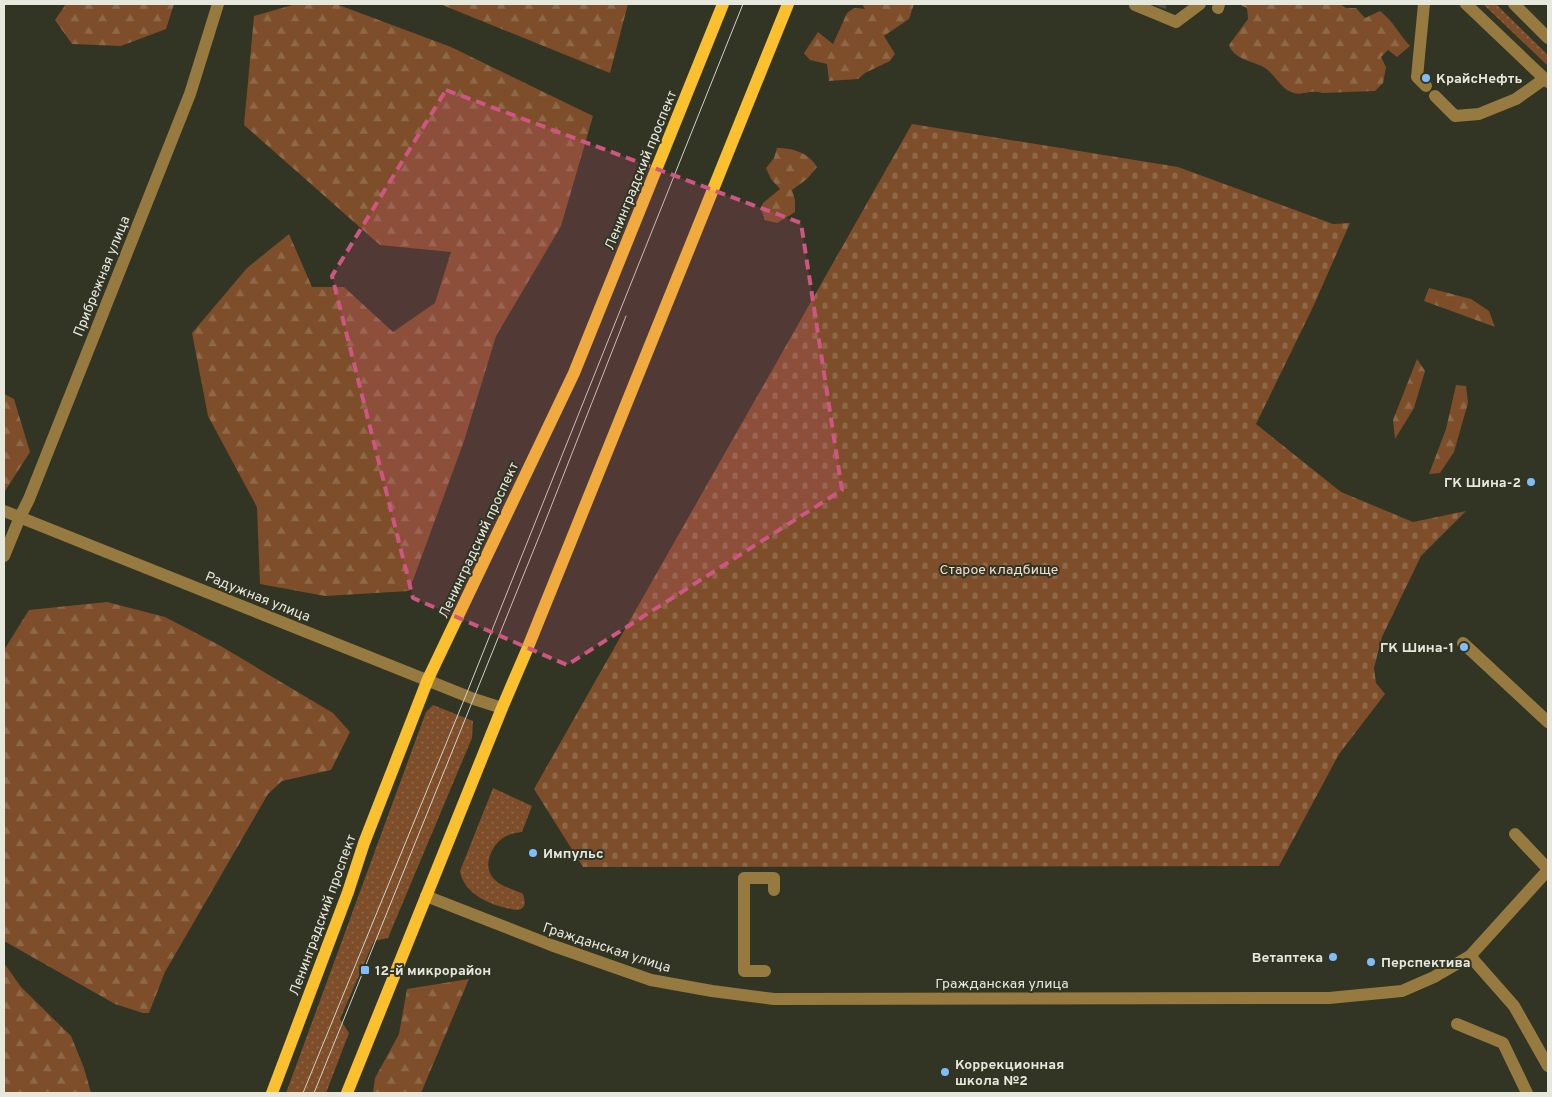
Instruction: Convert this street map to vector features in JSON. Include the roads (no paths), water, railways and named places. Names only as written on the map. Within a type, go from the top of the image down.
[{"type":"main road","name":"Ленинградский проспект","points":[[272,1093],[348,892],[364,843],[428,680],[574,373],[722,4]]},
{"type":"main road","points":[[347,1093],[788,4]]},
{"type":"street","name":"Прибрежная улица","points":[[4,556],[33,490],[190,94],[218,4]]},
{"type":"street","points":[[1138,5],[1158,11],[1176,22],[1200,4]]},
{"type":"street","points":[[1424,4],[1417,77],[1426,86]]},
{"type":"street","points":[[1435,96],[1455,116],[1480,114],[1516,99],[1546,80],[1466,4]]},
{"type":"street","points":[[1514,4],[1548,38]]},
{"type":"street","name":"Радужная улица","points":[[4,511],[502,708]]},
{"type":"street","points":[[1463,643],[1548,722]]},
{"type":"street","points":[[1515,834],[1548,869]]},
{"type":"street","name":"Гражданская улица","points":[[426,896],[551,945],[651,980],[712,991],[774,999],[1329,998],[1402,991],[1434,977],[1470,956],[1548,869]]},
{"type":"street","points":[[764,971],[744,971],[744,878],[774,878],[774,890]]},
{"type":"street","points":[[1470,956],[1514,1006],[1548,1066]]},
{"type":"street","points":[[1457,1024],[1503,1043],[1527,1093]]},
{"type":"tram line","points":[[303,1093],[466,695],[743,4]]},
{"type":"tram line","points":[[314,1093],[547,517],[626,316]]},
{"type":"place","name":"КрайсНефть","points":[[1426,78]]},
{"type":"place","name":"ГК Шина-2","points":[[1531,482]]},
{"type":"place","name":"ГК Шина-1","points":[[1464,647]]},
{"type":"place","name":"Импульс","points":[[533,853]]},
{"type":"place","name":"Ветаптека","points":[[1333,957]]},
{"type":"place","name":"Перспектива","points":[[1371,962]]},
{"type":"place","name":"12-й микрорайон","points":[[365,970]]},
{"type":"place","name":"Коррекционная школа №2","points":[[945,1072]]},
{"type":"park label","name":"Старое кладбище","points":[[999,569]]}]
